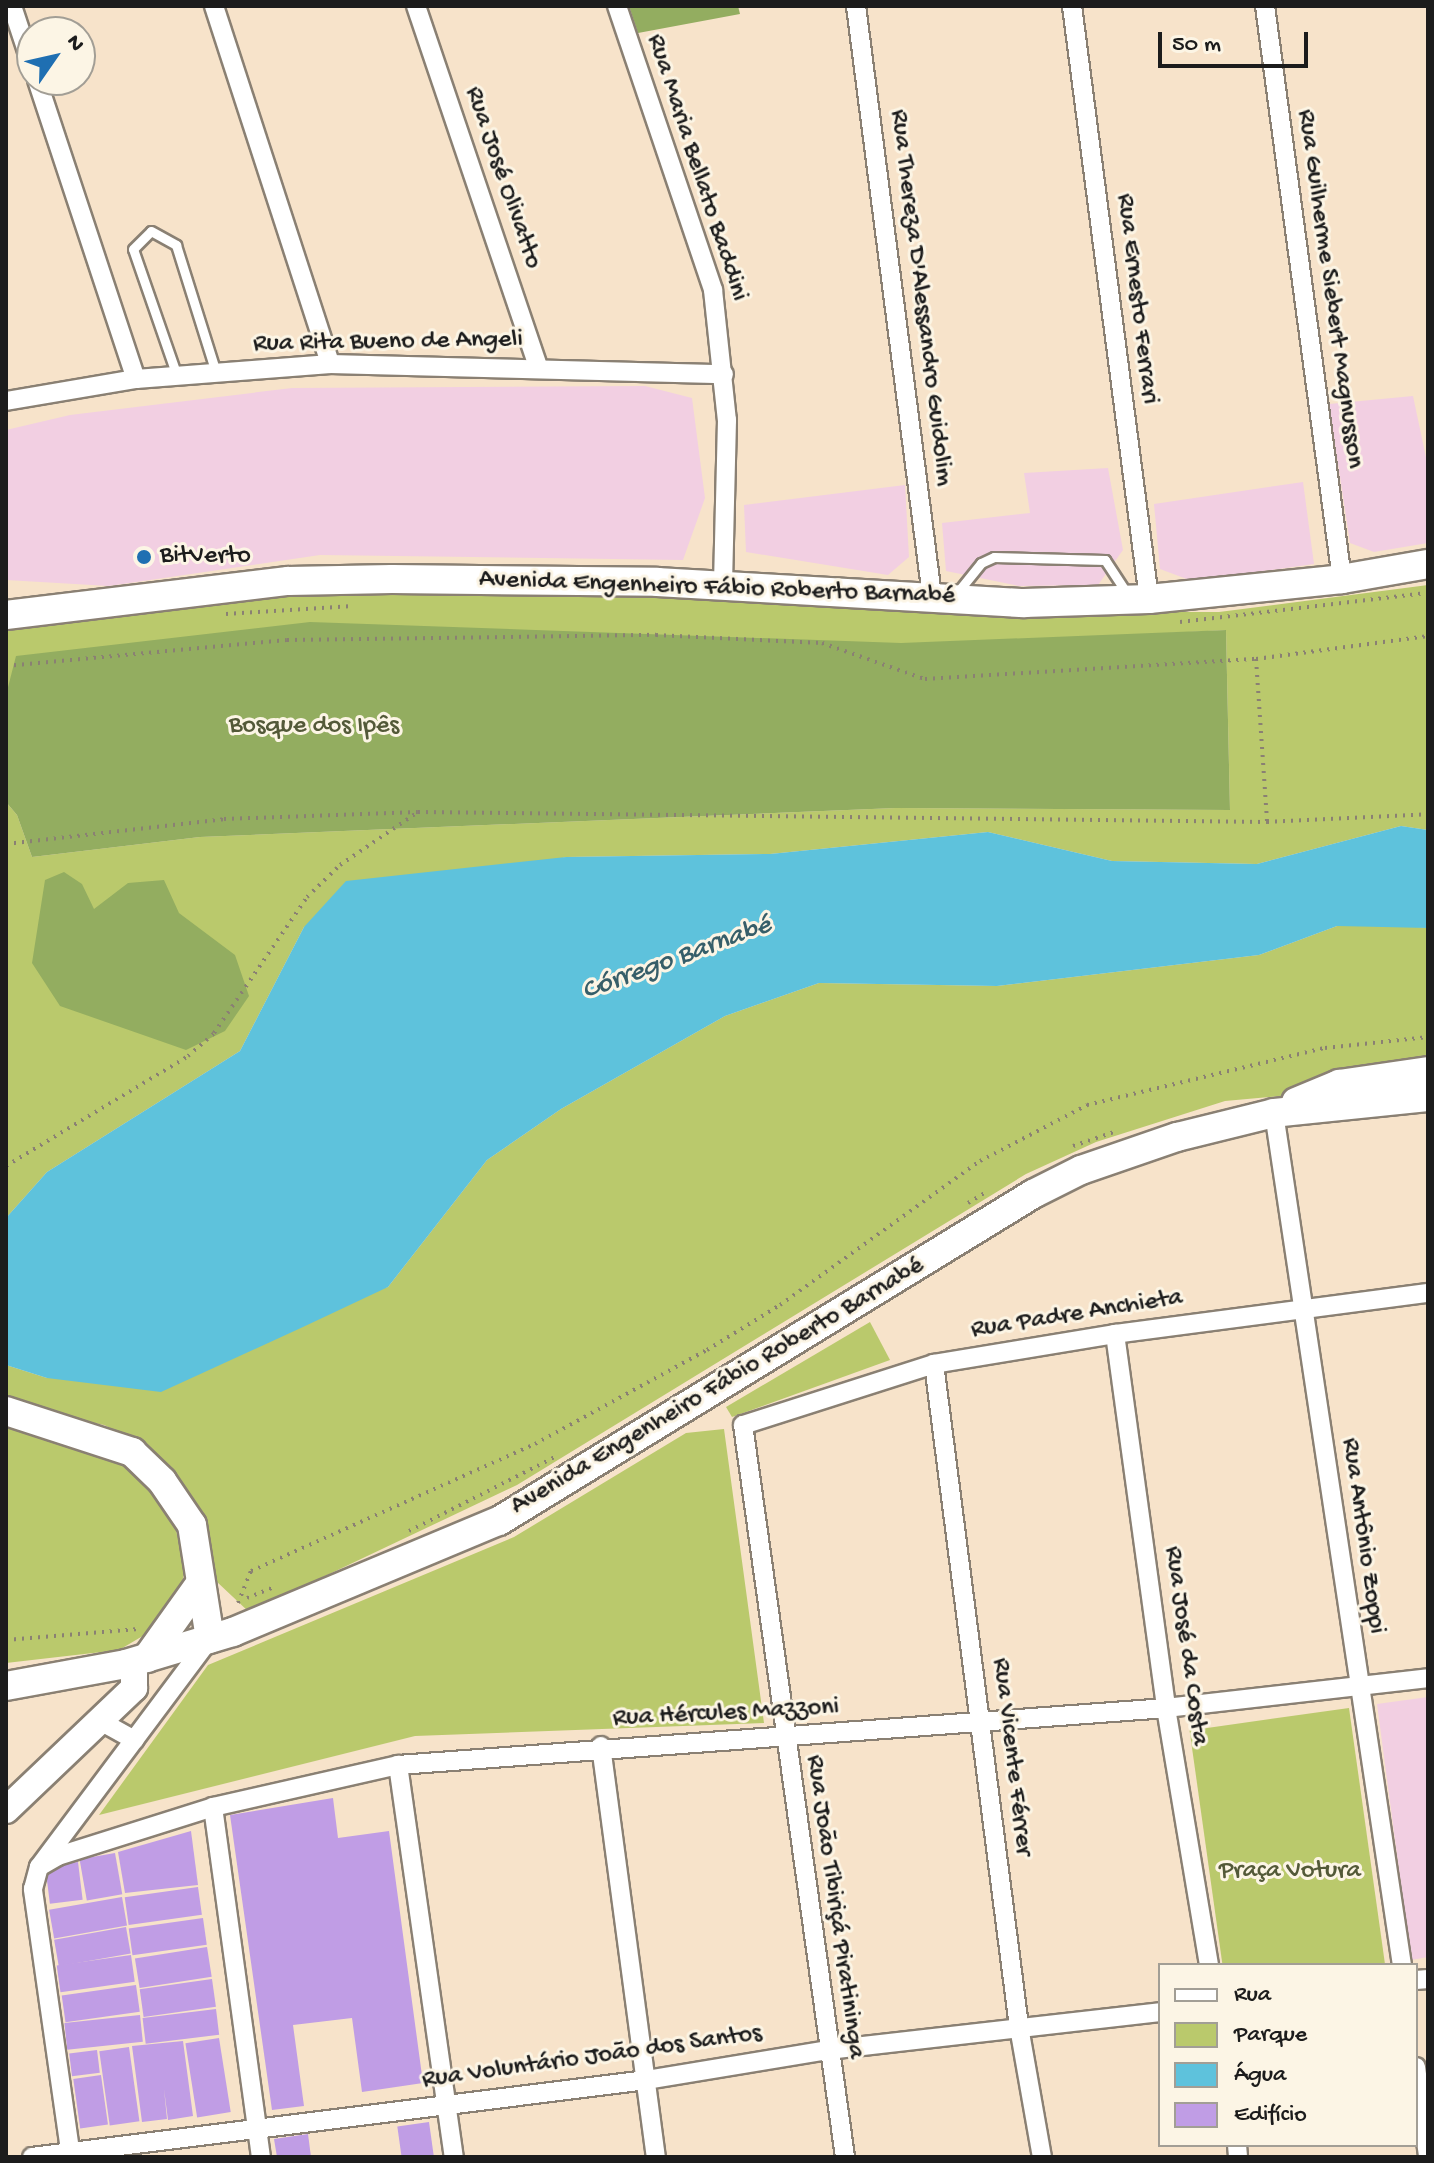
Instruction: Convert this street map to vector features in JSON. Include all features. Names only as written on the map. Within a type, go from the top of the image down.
[{"type":"main road","name":"Avenida Engenheiro Fábio Roberto Barnabé","points":[[6,615],[288,581],[530,578],[1148,607],[1428,564]]},
{"type":"main road","points":[[1274,1113],[1339,1084],[1428,1071]]},
{"type":"main road","name":"Avenida Engenheiro Fábio Roberto Barnabé","points":[[6,1686],[136,1661],[210,1639],[288,1612],[499,1521],[1081,1170],[1177,1137],[1274,1113],[1428,1097]]},
{"type":"main road","points":[[6,1411],[132,1452],[162,1481],[192,1525],[199,1585],[210,1639]]},
{"type":"main road","points":[[6,1810],[102,1722],[134,1688],[136,1661],[199,1585]]},
{"type":"street","points":[[214,6],[330,364]]},
{"type":"street","name":"Rua José Olivatto","points":[[416,6],[538,366]]},
{"type":"street","name":"Rua Maria Bellato Baddini","points":[[617,6],[713,290],[724,374],[723,587]]},
{"type":"street","name":"Rua Thereza D'Alessandro Guidolim","points":[[856,6],[942,597]]},
{"type":"street","name":"Rua Ernesto Ferrari","points":[[1072,6],[1148,607]]},
{"type":"street","name":"Rua Guilherme Siebert Magnusson","points":[[1265,6],[1342,579]]},
{"type":"street","points":[[42,96],[136,379]]},
{"type":"street","name":"Rua Rita Bueno de Angeli","points":[[6,401],[136,379],[330,364],[538,366],[724,374]]},
{"type":"street","name":"Rua Antônio Zoppi","points":[[1274,1113],[1357,1687],[1402,1963]]},
{"type":"street","name":"Rua Padre Anchieta","points":[[743,1425],[934,1364],[1115,1334],[1428,1293]]},
{"type":"street","name":"Rua José da Costa","points":[[1115,1334],[1166,1708],[1209,1963]]},
{"type":"street","name":"Rua Vicente Férrer","points":[[934,1364],[1019,2027],[1042,2157]]},
{"type":"street","name":"Rua João Tibiriçá Piratininga","points":[[743,1425],[784,1740],[845,2157]]},
{"type":"street","points":[[71,2155],[33,1889],[39,1867],[210,1639]]},
{"type":"street","name":"Rua Hércules Mazzoni","points":[[39,1867],[58,1856],[213,1807],[398,1765],[601,1746],[784,1740],[1166,1708],[1428,1678]]},
{"type":"street","points":[[102,1722],[134,1740]]},
{"type":"street","points":[[601,1746],[656,2157]]},
{"type":"street","points":[[398,1765],[454,2157]]},
{"type":"street","points":[[213,1807],[261,2157]]},
{"type":"street","name":"Rua Voluntário João dos Santos","points":[[32,2157],[71,2155],[647,2080],[828,2050],[1158,2012]]},
{"type":"street","points":[[1418,2082],[1428,2156]]},
{"type":"lane","points":[[177,376],[133,249],[151,231],[176,245],[216,373]]},
{"type":"lane","points":[[942,597],[981,563],[994,557],[1105,560],[1113,564],[1148,607]]},
{"type":"path","points":[[1148,607],[1332,608],[1428,593]]},
{"type":"path","points":[[210,616],[361,605]]},
{"type":"path","points":[[6,666],[287,640],[458,634],[822,643],[925,679],[1256,659],[1428,636]]},
{"type":"path","points":[[1256,659],[1267,822]]},
{"type":"path","points":[[6,1166],[188,1056],[214,1033],[307,897],[340,865],[418,812]]},
{"type":"path","points":[[6,844],[224,819],[418,812],[1267,822],[1428,814]]},
{"type":"path","points":[[238,1603],[251,1571],[535,1444],[707,1350],[780,1305],[980,1161],[1075,1111],[1137,1091],[1325,1048],[1428,1037]]},
{"type":"path","points":[[6,1640],[143,1628]]},
{"type":"shaded area","points":[[645,386],[692,398],[705,498],[683,560],[320,555],[109,586],[6,580],[6,430],[70,415],[292,388]]},
{"type":"shaded area","points":[[1413,396],[1428,467],[1428,543],[1374,552],[1350,543],[1329,404]]},
{"type":"shaded area","points":[[1108,468],[1123,550],[1098,585],[1019,586],[946,571],[942,523],[1030,513],[1024,473]]},
{"type":"shaded area","points":[[1303,482],[1314,564],[1192,581],[1160,569],[1154,504]]},
{"type":"shaded area","points":[[905,485],[909,557],[888,575],[746,552],[744,505]]},
{"type":"shaded area","points":[[1428,1697],[1428,1957],[1411,1960],[1377,1704]]},
{"type":"green space","points":[[629,6],[738,6],[740,14],[638,33]]},
{"type":"green space","points":[[1428,585],[1428,830],[1401,826],[1257,864],[1112,861],[988,832],[770,854],[566,857],[304,927],[240,1051],[47,1172],[6,1218],[6,802],[17,815],[32,857],[200,837],[896,808],[1230,810],[1226,630],[6,695],[6,627],[260,597],[421,589],[534,586],[939,612],[1219,612]]},
{"type":"green space","name":"Bosque dos Ipês","points":[[310,622],[901,643],[1226,630],[1230,810],[896,808],[200,837],[32,857],[17,815],[6,802],[6,695],[16,656]]},
{"type":"green space","points":[[64,872],[82,884],[94,909],[128,883],[164,880],[179,913],[235,955],[249,996],[225,1031],[186,1050],[60,1006],[32,963],[45,880]]},
{"type":"green space","points":[[1386,924],[1428,928],[1428,1063],[1292,1095],[1225,1101],[1096,1142],[1026,1174],[517,1485],[249,1612],[216,1581],[201,1520],[177,1477],[144,1444],[104,1425],[51,1414],[6,1394],[6,1365],[47,1378],[388,1287],[487,1160],[561,1109],[725,1016],[819,983],[997,986],[1259,955],[1337,926]]},
{"type":"green space","points":[[870,1322],[890,1360],[732,1417],[726,1407]]},
{"type":"green space","points":[[6,1427],[111,1456],[154,1489],[175,1525],[185,1570],[177,1604],[158,1627],[119,1650],[6,1663]]},
{"type":"green space","points":[[724,1429],[764,1723],[415,1736],[99,1815],[208,1665],[514,1537],[686,1433]]},
{"type":"green space","name":"Praça Votura","points":[[1349,1708],[1385,1963],[1222,1963],[1190,1730]]},
{"type":"water","name":"Córrego Barnabé","points":[[1401,826],[1428,830],[1428,928],[1337,926],[1259,955],[997,986],[819,983],[725,1016],[561,1109],[487,1160],[388,1287],[303,1327],[161,1392],[47,1378],[6,1365],[6,1218],[47,1172],[240,1051],[304,927],[346,881],[566,857],[770,854],[988,832],[1112,861],[1257,864]]},
{"type":"building","points":[[333,1798],[338,1838],[389,1831],[423,2083],[362,2092],[352,2018],[293,2025],[304,2106],[272,2110],[230,1815]]},
{"type":"building","points":[[191,1831],[198,1885],[125,1893],[118,1852]]},
{"type":"building","points":[[115,1853],[122,1894],[87,1901],[80,1859]]},
{"type":"building","points":[[78,1862],[83,1900],[50,1904],[45,1866]]},
{"type":"building","points":[[198,1887],[202,1915],[129,1925],[125,1897]]},
{"type":"building","points":[[122,1897],[127,1926],[54,1938],[49,1910]]},
{"type":"building","points":[[203,1918],[207,1945],[132,1955],[129,1928]]},
{"type":"building","points":[[126,1927],[131,1954],[59,1966],[54,1940]]},
{"type":"building","points":[[207,1947],[212,1977],[140,1988],[135,1958]]},
{"type":"building","points":[[131,1955],[135,1982],[60,1992],[57,1965]]},
{"type":"building","points":[[212,1979],[216,2007],[144,2017],[140,1989]]},
{"type":"building","points":[[136,1985],[140,2012],[65,2022],[62,1995]]},
{"type":"building","points":[[216,2009],[219,2035],[146,2044],[143,2018]]},
{"type":"building","points":[[140,2015],[143,2042],[67,2050],[64,2023]]},
{"type":"building","points":[[219,2038],[231,2112],[197,2117],[185,2043]]},
{"type":"building","points":[[183,2041],[193,2116],[168,2120],[164,2089],[167,2119],[142,2122],[132,2046]]},
{"type":"building","points":[[129,2047],[139,2121],[110,2125],[99,2051]]},
{"type":"building","points":[[97,2050],[100,2073],[72,2076],[69,2053]]},
{"type":"building","points":[[101,2075],[108,2125],[80,2128],[73,2079]]},
{"type":"building","points":[[429,2122],[434,2157],[402,2157],[397,2126]]},
{"type":"building","points":[[308,2134],[311,2157],[277,2157],[274,2139]]},
{"type":"place","name":"BitVerto","points":[[144,557]]}]
